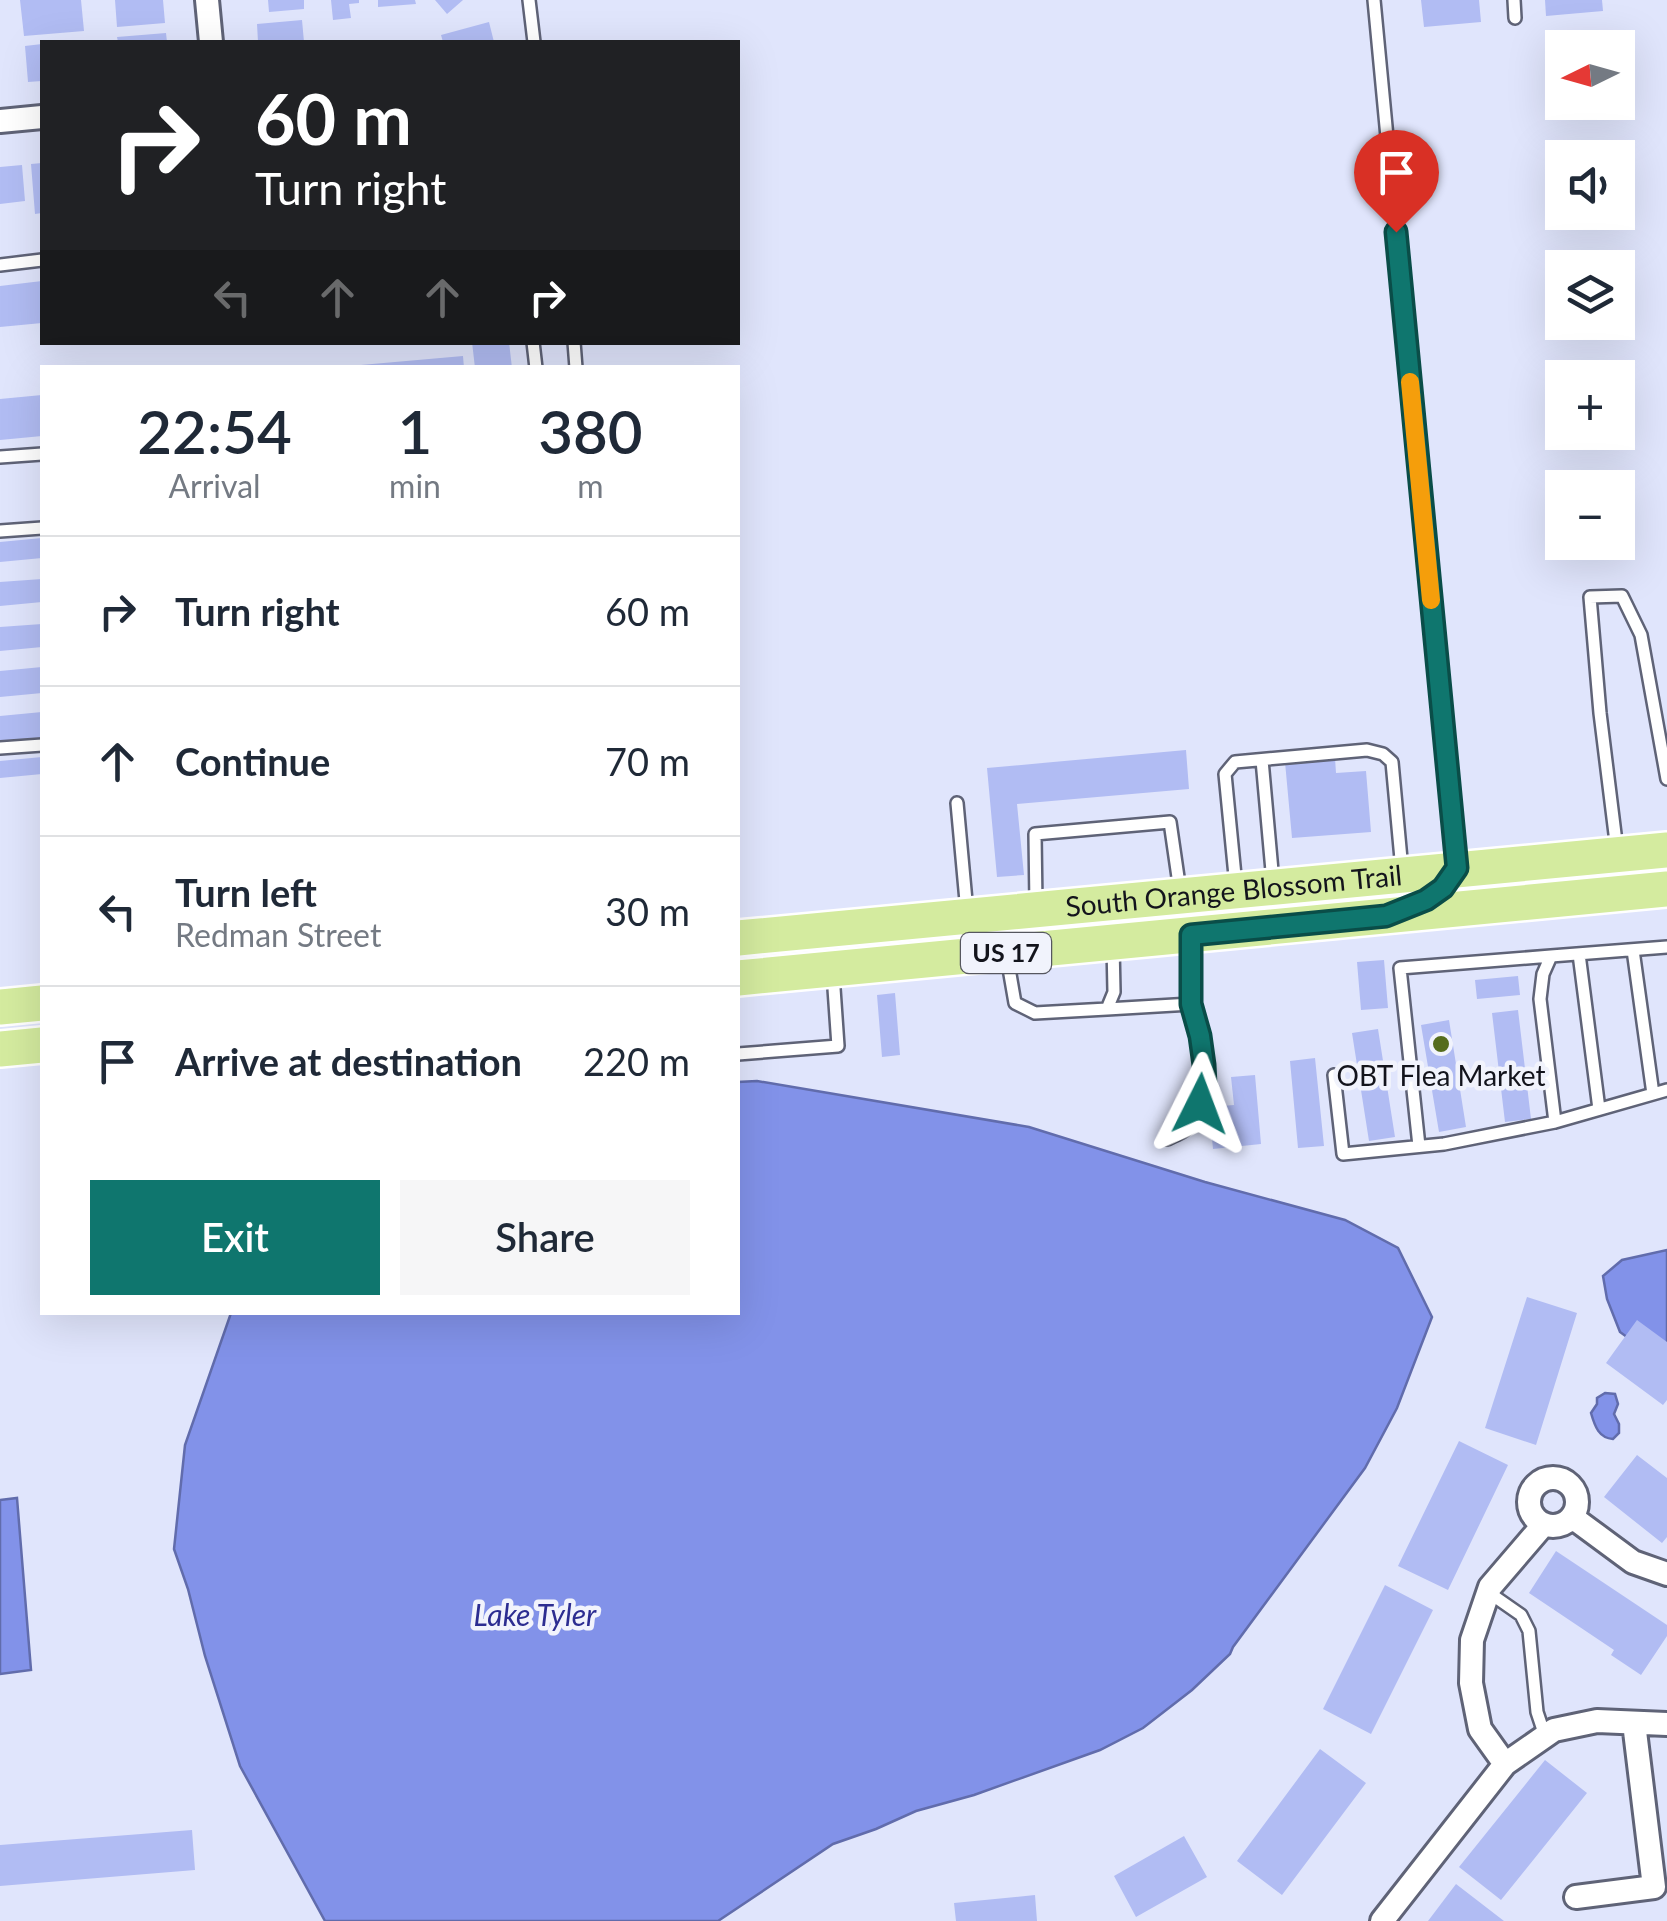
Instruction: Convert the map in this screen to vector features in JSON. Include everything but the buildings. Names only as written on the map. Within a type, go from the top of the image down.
[{"type":"main road","name":"South Orange Blossom Trail","points":[[740,938],[1667,850]]},
{"type":"main road","points":[[1386,916],[1443,888],[1457,868]]},
{"type":"main road","name":"South Orange Blossom Trail","points":[[740,978],[1667,889]]},
{"type":"main road","points":[[0,1007],[40,1003]]},
{"type":"main road","points":[[0,1049],[40,1045]]},
{"type":"street","points":[[206,0],[211,40]]},
{"type":"street","points":[[0,121],[40,116]]},
{"type":"street","points":[[1548,1478],[1564,1480],[1576,1493],[1572,1518],[1560,1525],[1544,1524],[1534,1516],[1530,1500],[1536,1485],[1548,1478]]},
{"type":"street","points":[[1572,1518],[1633,1562],[1667,1574]]},
{"type":"street","points":[[1505,1764],[1480,1729],[1471,1683],[1472,1640],[1490,1587],[1544,1524]]},
{"type":"street","points":[[1382,1921],[1505,1764],[1554,1730],[1598,1721],[1667,1724]]},
{"type":"street","points":[[1576,1896],[1654,1887],[1634,1723]]},
{"type":"lane","points":[[530,0],[534,40]]},
{"type":"lane","points":[[1374,0],[1457,868]]},
{"type":"lane","points":[[1514,0],[1516,18]]},
{"type":"lane","points":[[0,265],[40,260]]},
{"type":"lane","points":[[0,458],[40,454]]},
{"type":"lane","points":[[0,532],[40,528]]},
{"type":"lane","points":[[1617,854],[1590,597],[1622,596],[1641,635],[1667,780]]},
{"type":"lane","points":[[0,748],[40,744]]},
{"type":"lane","points":[[1236,890],[1225,774],[1235,762],[1368,750],[1384,754],[1392,762],[1402,874]]},
{"type":"lane","points":[[1262,760],[1274,886]]},
{"type":"lane","points":[[957,803],[968,916]]},
{"type":"lane","points":[[1036,909],[1035,834],[1054,832],[1170,822],[1181,895]]},
{"type":"lane","points":[[1167,1139],[1194,1122],[1205,1085],[1200,1036],[1191,1004],[1191,935]]},
{"type":"lane","points":[[1107,1009],[1114,992],[1112,942]]},
{"type":"lane","points":[[1419,1146],[1400,968],[1667,947]]},
{"type":"lane","points":[[1633,950],[1653,1094]]},
{"type":"lane","points":[[1006,953],[1015,1003],[1035,1013],[1191,1004]]},
{"type":"lane","points":[[1579,954],[1599,1109]]},
{"type":"lane","points":[[1552,956],[1543,974],[1540,999],[1555,1122]]},
{"type":"lane","points":[[740,1054],[838,1046],[832,969]]},
{"type":"lane","points":[[1334,1075],[1342,1154],[1444,1144],[1555,1122],[1667,1090]]},
{"type":"lane","points":[[1488,1592],[1521,1615],[1529,1631],[1538,1712],[1546,1736]]},
{"type":"water","name":"Lake Tyler","points":[[757,1081],[1029,1127],[1205,1182],[1345,1220],[1398,1248],[1432,1317],[1397,1408],[1365,1468],[1230,1654],[1143,1728],[1100,1750],[974,1795],[916,1811],[833,1844],[718,1921],[325,1921],[240,1766],[174,1549],[185,1445],[230,1315],[740,1315],[740,1082]]},
{"type":"water","points":[[1667,1250],[1667,1366],[1620,1332],[1603,1276],[1622,1260]]},
{"type":"water","points":[[1605,1393],[1615,1394],[1618,1404],[1614,1414],[1619,1433],[1613,1439],[1598,1431],[1591,1413],[1597,1398]]},
{"type":"water","points":[[17,1498],[31,1670],[0,1674],[0,1500]]},
{"type":"slow traffic","points":[[1410,382],[1431,600]]},
{"type":"place","name":"OBT Flea Market","points":[[1441,1044]]},
{"type":"route","points":[[1200,1104],[1205,1085],[1204,1065],[1191,1004],[1191,935],[1386,916],[1426,900],[1443,888],[1457,868],[1396,232]]}]
